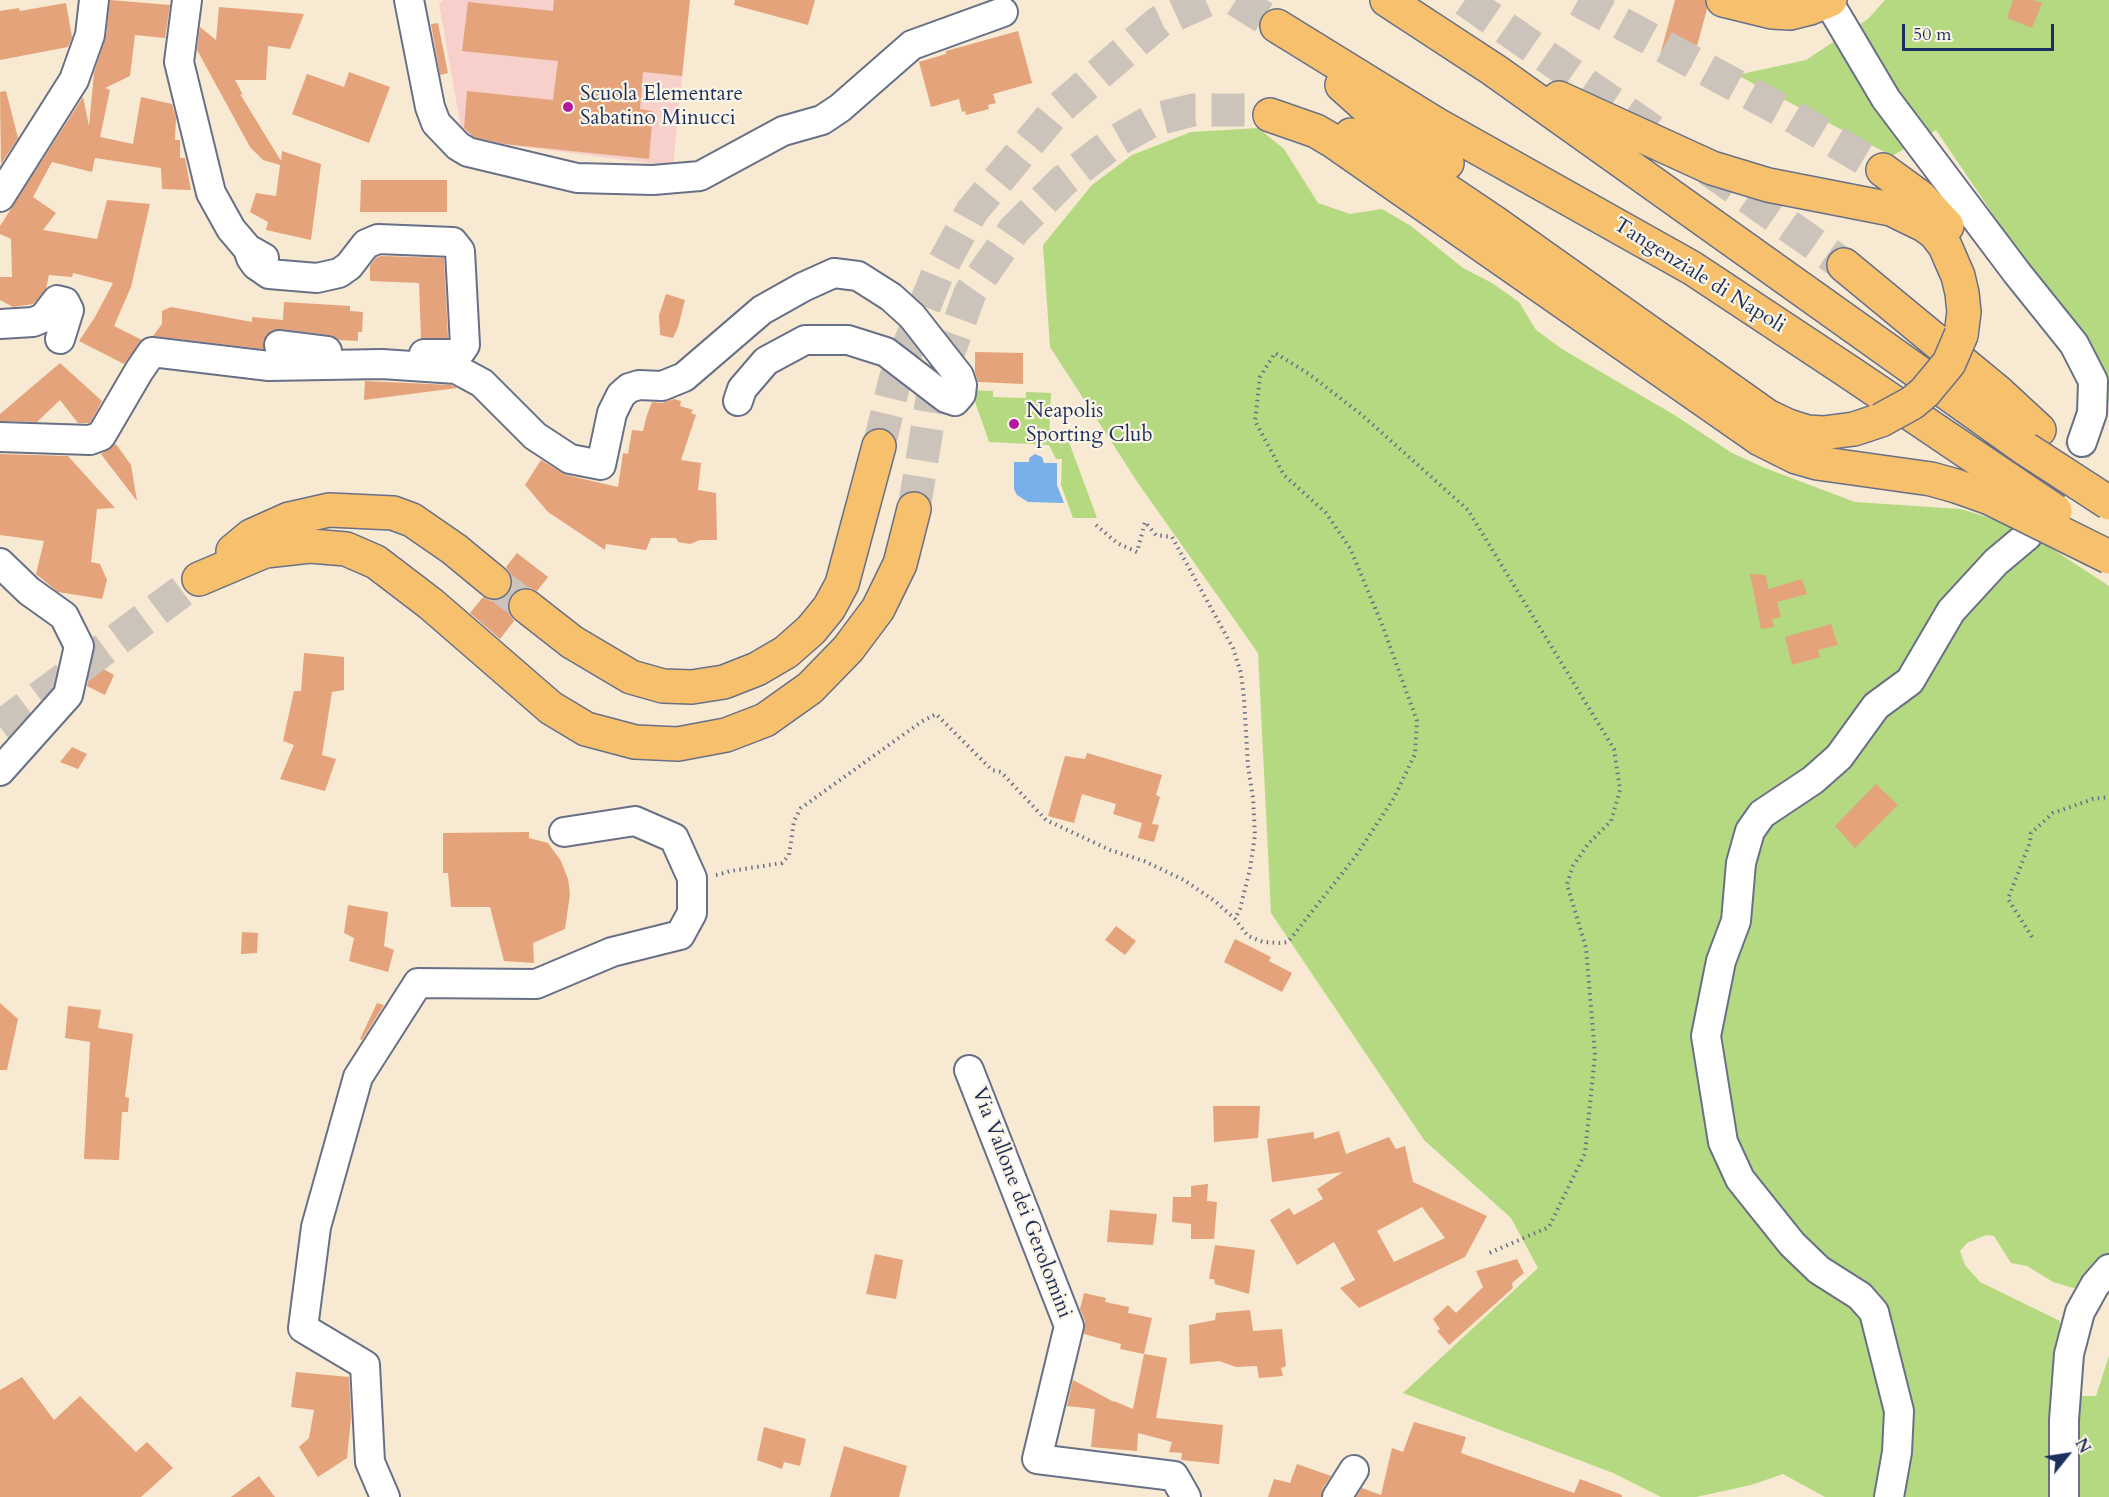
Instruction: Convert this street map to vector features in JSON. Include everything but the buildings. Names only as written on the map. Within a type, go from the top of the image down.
[{"type":"highway","name":"Tangenziale di Napoli","points":[[1387,0],[1494,70],[2033,439],[2109,503]]},
{"type":"highway","points":[[1419,0],[1494,70],[1712,168],[1768,184],[1891,209],[1924,225],[1935,233],[1945,246],[1958,276],[1964,312],[1961,335]]},
{"type":"highway","points":[[1723,0],[1772,12],[1790,13],[1833,6]]},
{"type":"highway","name":"Tangenziale di Napoli","points":[[1881,420],[1856,425],[1823,423],[1778,405],[1604,273],[1371,111],[1280,29],[1440,126],[1692,268],[1821,352],[2000,489],[2109,546]]},
{"type":"highway","points":[[1883,170],[1920,197],[1939,216],[1963,249],[1968,266],[1967,317],[1948,363],[1925,392],[1912,403],[1881,420],[1854,429],[1823,433],[1807,432],[1767,416],[1400,159],[1379,147],[1341,131],[1259,112],[1316,131],[1333,141],[1760,439],[1796,457],[1817,463],[1931,480],[1956,486],[2000,489],[2109,557]]},
{"type":"highway","points":[[1844,265],[1999,393],[2033,439],[2109,488]]},
{"type":"highway","points":[[526,606],[572,642],[631,677],[663,686],[692,687],[724,682],[757,669],[795,645],[829,608],[842,584],[879,446]]},
{"type":"highway","points":[[494,582],[454,549],[412,520],[393,513],[329,510],[289,519],[251,536],[191,585],[266,551],[310,546],[345,549],[376,562],[431,604],[551,708],[586,729],[635,742],[678,744],[726,735],[765,720],[810,688],[848,649],[878,609],[900,564],[914,509]]},
{"type":"street","points":[[0,197],[74,80],[90,34],[94,0]]},
{"type":"street","points":[[187,0],[179,62],[211,193],[231,230],[248,249],[258,256],[290,266],[311,265],[334,256],[361,224],[370,221],[462,224]]},
{"type":"street","points":[[409,0],[430,107],[436,123],[458,146],[468,152],[577,178],[653,180],[700,176],[783,131],[822,120],[840,108],[912,45],[1003,12]]},
{"type":"street","points":[[1833,6],[1886,99],[2074,344],[2093,381],[2092,413],[2082,442]]},
{"type":"street","points":[[248,249],[256,265],[269,274],[316,278],[339,273],[349,266],[366,244],[378,239],[453,242],[460,251],[465,345],[461,351],[455,354],[355,354],[279,345]]},
{"type":"street","points":[[0,437],[90,440],[101,436],[152,352],[269,366],[382,364],[456,369],[482,383],[535,436],[570,459],[601,465],[612,413],[621,395],[629,388],[662,386],[684,377],[762,310],[834,273],[858,276],[891,297],[912,316],[959,376],[962,385],[961,394],[955,401],[946,398],[886,352],[848,340],[805,340],[766,361],[742,389],[738,401]]},
{"type":"street","points":[[0,324],[33,322],[43,318],[57,300],[65,302],[69,310],[60,339]]},
{"type":"street","points":[[1889,1497],[1897,1452],[1899,1411],[1874,1312],[1860,1296],[1819,1270],[1792,1244],[1740,1179],[1723,1142],[1706,1036],[1721,961],[1736,921],[1741,863],[1750,831],[1762,814],[1813,780],[1839,757],[1876,706],[1910,681],[1951,611],[1996,562],[2027,536]]},
{"type":"street","points":[[0,563],[29,591],[64,616],[80,646],[68,695],[0,771]]},
{"type":"street","points":[[385,1497],[370,1462],[365,1365],[303,1328],[316,1227],[358,1077],[418,983],[536,984],[612,952],[680,935],[692,913],[692,878],[674,838],[635,821],[564,832]]},
{"type":"street","name":"Via Vallone dei Gerolomini","points":[[969,1070],[1069,1326],[1037,1459],[1174,1476],[1186,1497]]},
{"type":"street","points":[[2064,1497],[2064,1419],[2069,1354],[2080,1312],[2095,1285],[2109,1269]]},
{"type":"street","points":[[1337,1497],[1354,1470]]},
{"type":"path","points":[[692,882],[731,871],[782,863],[789,855],[794,821],[801,808],[921,722],[936,714],[992,770],[1001,772],[1046,820],[1110,850],[1144,861],[1184,880],[1216,902],[1235,919],[1248,936],[1263,942],[1280,944],[1288,942],[1355,857],[1394,798],[1415,754],[1417,721],[1383,627],[1350,548],[1326,513],[1284,475],[1255,421],[1260,377],[1275,353],[1309,374],[1362,415],[1468,510],[1614,749],[1620,790],[1611,821],[1588,844],[1573,866],[1567,884],[1586,948],[1596,1055],[1585,1153],[1549,1227],[1487,1254]]},
{"type":"path","points":[[1096,525],[1117,543],[1137,552],[1146,522],[1156,535],[1172,537],[1233,648],[1241,673],[1244,698],[1255,835],[1250,869],[1240,909],[1235,919]]},
{"type":"path","points":[[2032,937],[2008,899],[2031,842],[2031,833],[2053,813],[2093,799],[2109,798]]},
{"type":"shaded area","name":"Scuola Elementare Sabatino Minucci","points":[[444,0],[690,0],[673,166],[463,139],[439,4]]},
{"type":"green space","points":[[1885,0],[2109,0],[2109,405],[2101,369],[2077,326],[2009,238],[1936,130],[1892,156],[1737,75],[1806,60],[1868,19]]},
{"type":"green space","points":[[1258,128],[1284,149],[1318,203],[1350,214],[1382,209],[1411,226],[1463,268],[1492,283],[1519,302],[1536,330],[1562,349],[1676,416],[1732,453],[1855,502],[1961,509],[2019,527],[2109,586],[2109,1259],[2083,1286],[2073,1288],[2053,1282],[2027,1266],[2011,1263],[1994,1236],[1986,1235],[1967,1243],[1960,1251],[1965,1265],[1980,1282],[2060,1321],[2051,1457],[2051,1497],[1825,1497],[1783,1474],[1751,1485],[1696,1497],[1661,1497],[1613,1473],[1403,1393],[1538,1268],[1511,1218],[1424,1140],[1271,913],[1258,653],[1138,483],[1050,347],[1043,245],[1092,185],[1132,155],[1191,132]]},
{"type":"green space","points":[[971,390],[993,391],[993,397],[1026,398],[1026,392],[1051,393],[1049,441],[1069,442],[1097,518],[1073,518],[1061,485],[1062,459],[1056,459],[1049,445],[989,442]]},
{"type":"green space","points":[[2109,1356],[2109,1497],[2079,1497],[2078,1396],[2096,1396]]},
{"type":"water","points":[[1035,454],[1042,457],[1044,463],[1057,463],[1057,485],[1064,503],[1028,502],[1017,495],[1014,489],[1014,462],[1029,462],[1029,458]]},
{"type":"tunnel","points":[[879,446],[895,380],[937,275],[972,211],[1055,112],[1159,22],[1208,0]]},
{"type":"tunnel","points":[[1236,0],[1277,26]]},
{"type":"tunnel","points":[[1465,0],[1656,133]]},
{"type":"tunnel","points":[[1578,0],[1792,116],[1883,170]]},
{"type":"tunnel","points":[[914,509],[932,399],[970,293],[1014,230],[1063,181],[1114,142],[1153,120],[1193,110],[1247,110]]},
{"type":"tunnel","points":[[1708,169],[1844,265]]},
{"type":"tunnel","points":[[2034,524],[2082,442]]},
{"type":"tunnel","points":[[494,582],[526,606]]},
{"type":"tunnel","points":[[0,727],[182,591]]},
{"type":"place","name":"Scuola Elementare Sabatino Minucci","points":[[568,107]]},
{"type":"place","name":"Neapolis Sporting Club","points":[[1014,424]]}]
